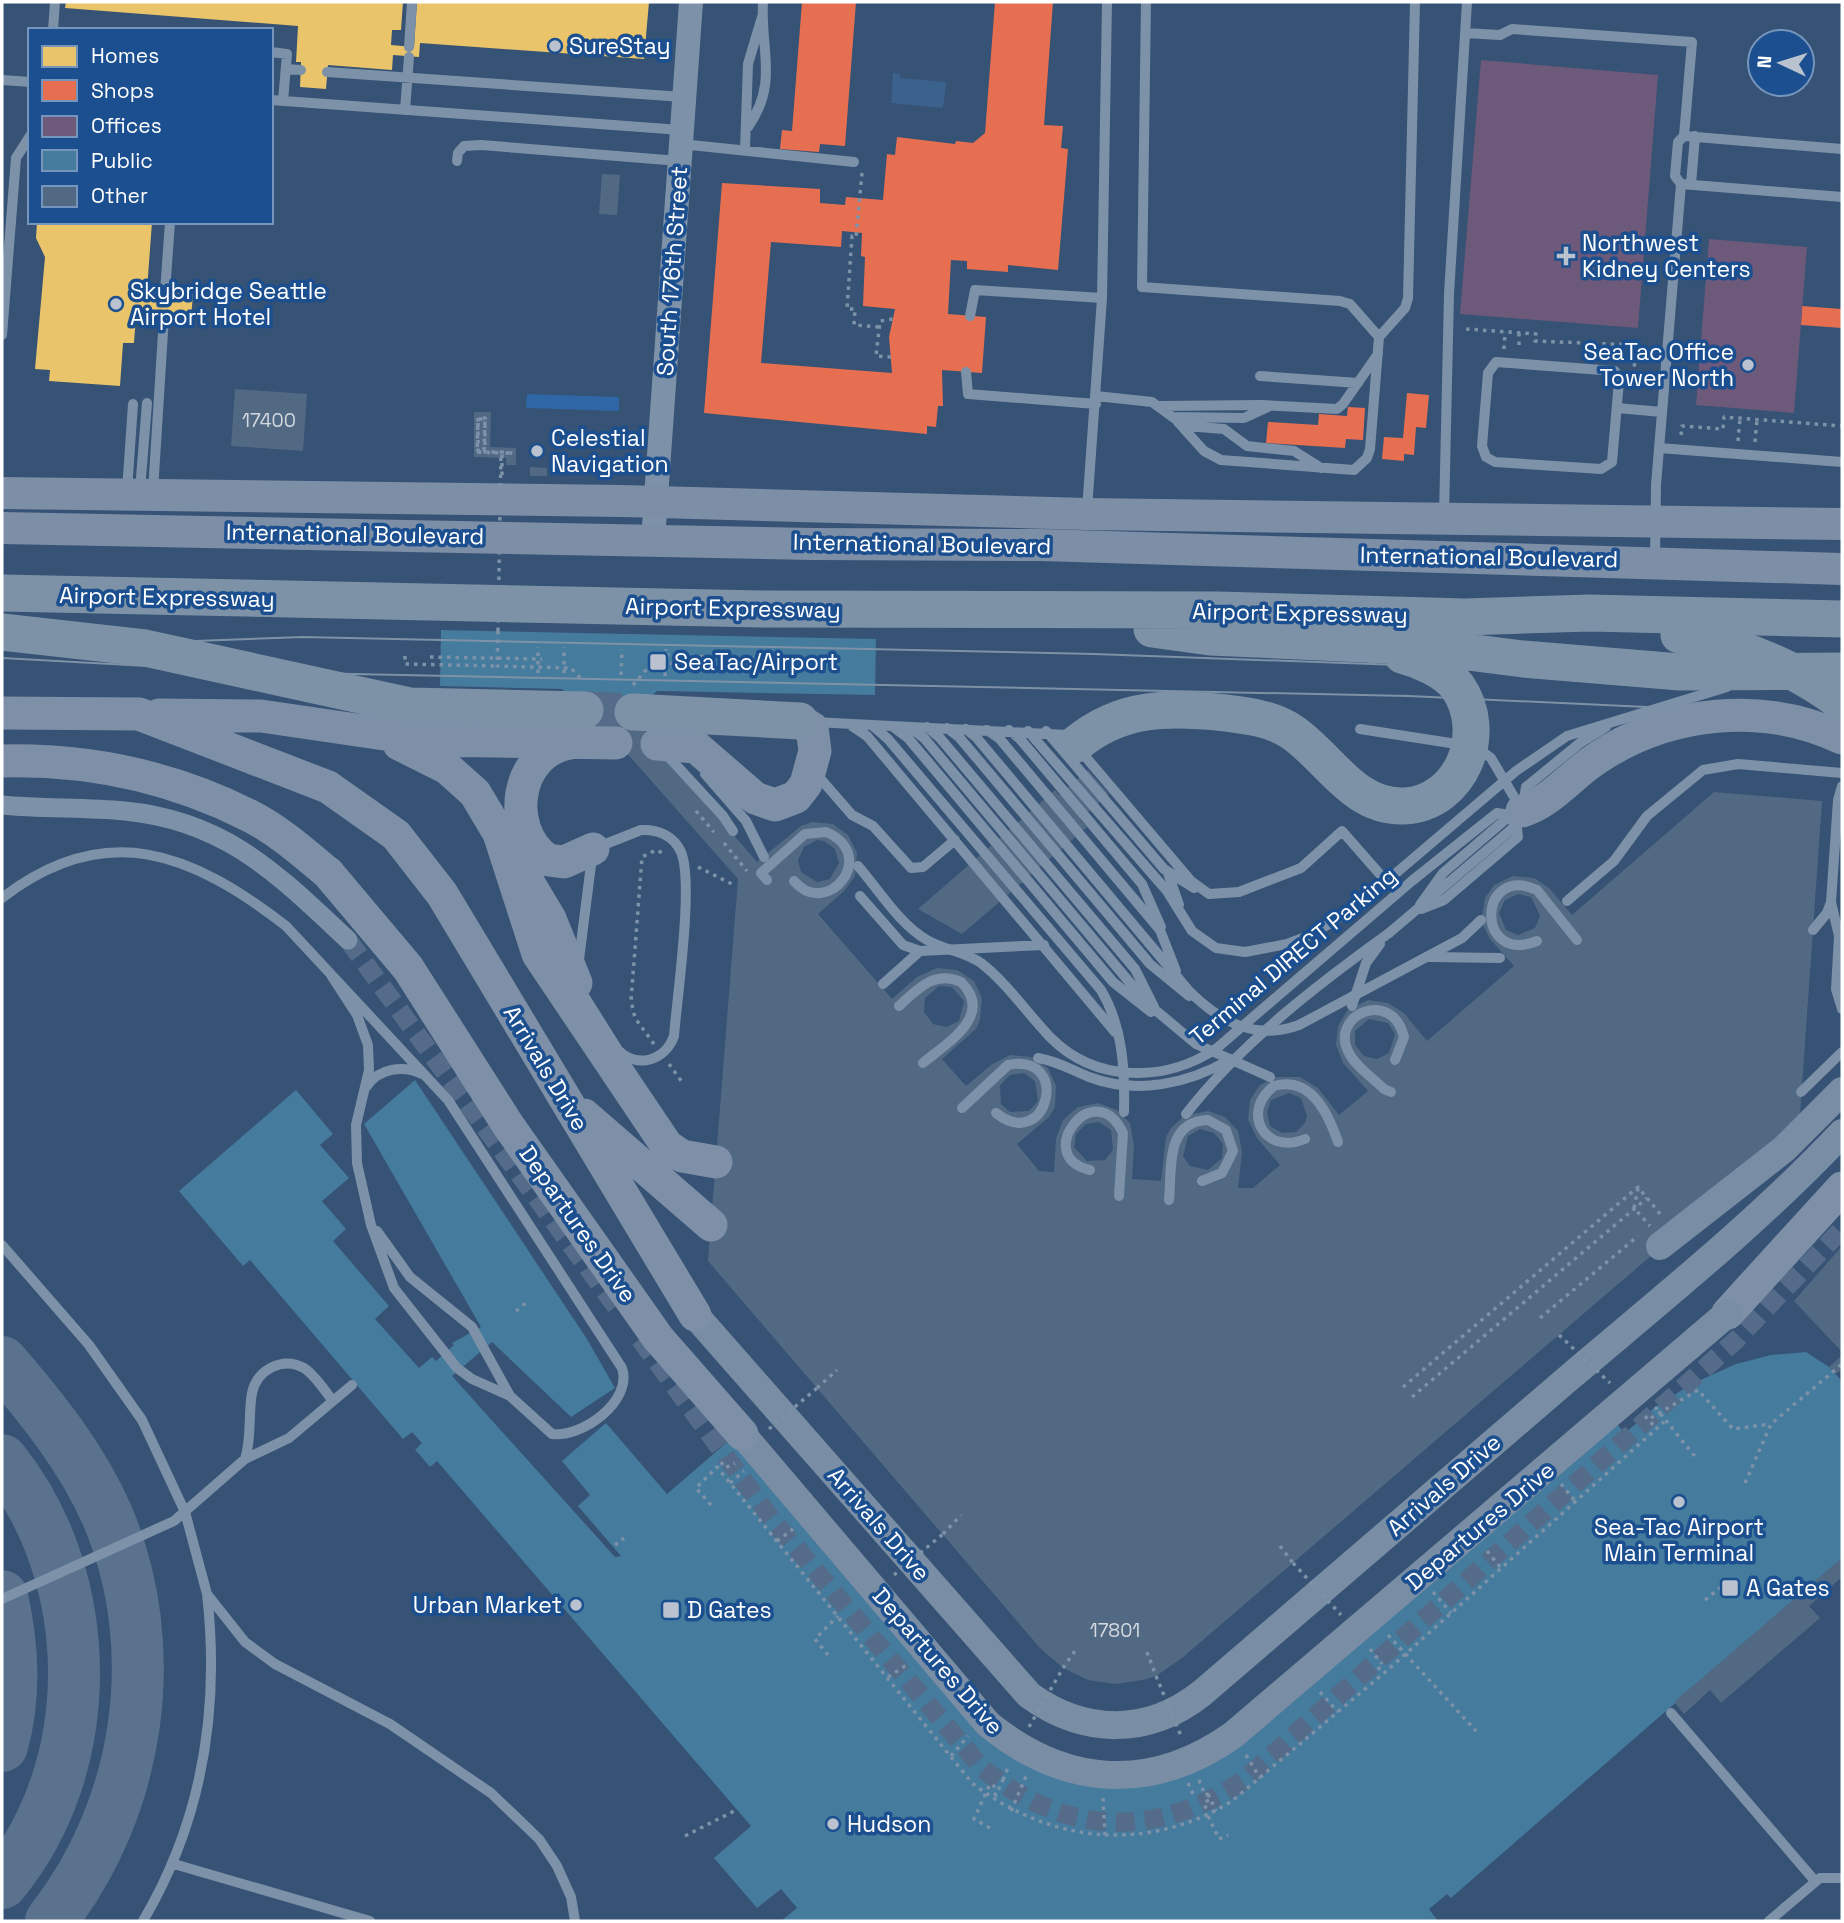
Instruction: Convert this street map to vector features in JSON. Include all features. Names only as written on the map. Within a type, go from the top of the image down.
[{"type":"highway","name":"Airport Expressway","points":[[2,593],[762,609],[1040,612],[1217,610],[1465,617]]},
{"type":"highway","points":[[1040,612],[1210,637],[1362,643],[1681,672],[1822,674]]},
{"type":"highway","points":[[1465,617],[1590,613],[1842,619]]},
{"type":"highway","points":[[1465,617],[1590,630],[1678,635],[1722,643],[1760,657],[1805,679],[1842,703]]},
{"type":"highway","points":[[2,632],[145,648],[411,706],[587,699]]},
{"type":"highway","points":[[1061,738],[1094,730],[1122,716],[1153,709],[1184,708],[1245,715],[1289,729],[1360,795],[1389,805],[1404,806],[1436,796],[1449,787],[1466,761],[1470,745],[1468,710],[1456,684],[1447,676],[1408,657],[1362,643]]},
{"type":"highway","name":"Arrivals Drive","points":[[2,713],[139,714],[328,787],[396,835],[442,894],[695,1315]]},
{"type":"highway","points":[[139,714],[261,716],[425,740],[570,743]]},
{"type":"highway","points":[[1521,805],[1540,805],[1598,757],[1627,742],[1661,728],[1709,717],[1734,714],[1774,716],[1824,729],[1842,738]]},
{"type":"highway","points":[[593,849],[564,862],[548,860],[526,834],[520,814],[521,794],[535,765],[552,748],[618,736],[800,721],[815,733],[811,774],[796,797],[782,804],[768,804],[755,799],[696,747],[674,753]]},
{"type":"highway","points":[[382,735],[447,768],[461,779],[495,824],[550,919],[576,984]]},
{"type":"highway","name":"Departures Drive","points":[[2,761],[60,762],[154,777],[188,788],[252,817],[328,873],[408,968],[508,1125],[658,1338],[747,1443]]},
{"type":"highway","points":[[495,824],[529,931],[549,974],[667,1146],[682,1156],[716,1162]]},
{"type":"highway","points":[[561,1095],[711,1225]]},
{"type":"highway","points":[[1728,1313],[1842,1188]]},
{"type":"main road","name":"International Boulevard","points":[[2,493],[655,502],[1087,514],[1842,524]]},
{"type":"main road","points":[[1040,545],[1079,532],[1087,514]]},
{"type":"main road","points":[[1087,514],[1094,529],[1172,550]]},
{"type":"main road","name":"International Boulevard","points":[[2,528],[1040,545],[1655,561],[1842,569]]},
{"type":"main road","points":[[1655,1236],[1784,1149],[1842,1091]]},
{"type":"main road","name":"Arrivals Drive","points":[[695,1315],[1030,1695],[1045,1707],[1081,1722],[1101,1726],[1139,1724],[1174,1712],[1202,1693],[1572,1375],[1705,1266],[1767,1210],[1842,1133]]},
{"type":"main road","name":"Departures Drive","points":[[747,1443],[988,1724],[1030,1745],[1063,1768],[1102,1775],[1155,1772],[1184,1763],[1233,1735],[1728,1313]]},
{"type":"street","name":"South 176th Street","points":[[653,540],[691,2]]},
{"type":"street","points":[[2,805],[128,811],[178,821],[205,831],[269,867],[348,940]]},
{"type":"lane","points":[[53,28],[55,2]]},
{"type":"lane","points":[[405,110],[412,2]]},
{"type":"lane","points":[[745,149],[748,128],[748,64],[762,18],[763,2]]},
{"type":"lane","points":[[1087,514],[1102,298],[1107,2]]},
{"type":"lane","points":[[1146,2],[1142,287],[1340,301],[1350,304],[1379,337]]},
{"type":"lane","points":[[966,372],[968,394],[1096,400],[1139,399],[1158,406],[1204,451],[1221,460],[1324,470],[1354,470],[1367,458],[1379,337],[1405,308],[1408,298],[1415,2]]},
{"type":"lane","points":[[1444,519],[1449,294],[1467,2]]},
{"type":"lane","points":[[748,128],[765,96],[766,41],[762,18]]},
{"type":"lane","points":[[1465,33],[1500,35],[1512,29],[1692,42],[1690,136],[1661,412],[1655,561]]},
{"type":"lane","points":[[273,52],[287,54],[283,101]]},
{"type":"lane","points":[[286,69],[301,70]]},
{"type":"lane","points":[[327,72],[684,97]]},
{"type":"lane","points":[[2,80],[28,82]]},
{"type":"lane","points":[[273,100],[405,110],[681,145]]},
{"type":"lane","points":[[1842,149],[1690,136],[1678,142],[1675,176],[1686,184],[1842,197]]},
{"type":"lane","points":[[2,335],[16,158],[28,139]]},
{"type":"lane","points":[[457,161],[458,153],[464,146],[681,145],[745,149],[854,162]]},
{"type":"lane","points":[[166,292],[170,224]]},
{"type":"lane","points":[[970,316],[975,290],[1102,298]]},
{"type":"lane","points":[[139,495],[159,402],[164,317]]},
{"type":"lane","points":[[1158,406],[1272,405],[1337,409],[1378,354]]},
{"type":"lane","points":[[1496,362],[1615,371],[1619,380],[1618,408],[1613,458],[1605,468],[1496,462],[1483,452],[1488,373],[1496,362]]},
{"type":"lane","points":[[1264,376],[1358,383]]},
{"type":"lane","points":[[139,495],[147,403]]},
{"type":"lane","points":[[133,404],[139,495]]},
{"type":"lane","points":[[1174,419],[1237,418],[1272,405]]},
{"type":"lane","points":[[1618,408],[1661,412]]},
{"type":"lane","points":[[1174,419],[1189,427],[1224,429],[1254,448],[1294,451],[1324,470]]},
{"type":"lane","points":[[1659,448],[1842,463]]},
{"type":"lane","points":[[1028,731],[1167,891],[1185,922],[1199,937],[1216,948],[1245,952],[1267,950],[1311,935],[1335,921],[1504,781],[1567,736],[1743,682],[1822,674]]},
{"type":"lane","points":[[1186,1114],[1251,1045],[1339,969],[1389,933],[1420,905],[1443,873],[1521,805],[1580,743],[1619,719]]},
{"type":"lane","points":[[800,721],[1028,731],[1061,738],[1204,892]]},
{"type":"lane","points":[[849,725],[867,736],[1044,945],[1112,1026],[1121,1049]]},
{"type":"lane","points":[[873,726],[888,738],[1101,990],[1115,1019]]},
{"type":"lane","points":[[892,726],[908,738],[1123,992],[1196,1044],[1270,1077]]},
{"type":"lane","points":[[910,727],[924,738],[1160,1016],[1174,1029]]},
{"type":"lane","points":[[927,727],[940,738],[1073,895],[1135,969],[1147,989]]},
{"type":"lane","points":[[947,728],[968,748],[1163,976],[1210,1010],[1247,1029],[1266,1032],[1286,1030],[1462,938],[1480,920]]},
{"type":"lane","points":[[965,729],[976,737],[1182,981],[1210,1010]]},
{"type":"lane","points":[[1360,729],[1470,745],[1490,758],[1521,805],[1518,837],[1444,900],[1408,916]]},
{"type":"lane","points":[[987,730],[999,738],[1165,938]]},
{"type":"lane","points":[[1009,730],[1020,739],[1142,884],[1182,981]]},
{"type":"lane","points":[[1061,738],[1171,879],[1185,922]]},
{"type":"lane","points":[[674,753],[733,831]]},
{"type":"lane","points":[[674,753],[746,821],[764,857]]},
{"type":"lane","points":[[1567,901],[1614,861],[1647,816],[1703,770],[1738,764],[1842,773]]},
{"type":"lane","points":[[811,774],[819,777],[852,815],[873,826],[911,868],[923,867],[955,840]]},
{"type":"lane","points":[[1813,930],[1827,913],[1831,902],[1838,800],[1842,786]]},
{"type":"lane","name":"Terminal DIRECT Parking","points":[[858,866],[911,927],[928,940],[980,963],[1061,1047],[1100,1067],[1129,1074],[1173,1070],[1209,1054],[1413,880],[1497,813],[1521,805]]},
{"type":"lane","points":[[653,830],[676,843],[684,861],[686,888],[674,1036],[662,1054],[640,1061],[621,1053],[576,984],[593,849],[632,833],[653,830]]},
{"type":"lane","points":[[1164,869],[1180,881],[1204,892],[1231,894],[1301,868],[1342,831],[1385,880]]},
{"type":"lane","points":[[767,880],[761,873],[805,834],[826,832],[843,843],[849,864],[843,882],[835,888],[817,893],[807,891],[794,881]]},
{"type":"lane","points":[[2,898],[44,870],[86,856],[126,852],[168,857],[197,869],[256,903],[286,926],[448,1100],[625,1376],[623,1393],[618,1400],[570,1434],[552,1434],[545,1430],[510,1396],[471,1327],[410,1277],[378,1231],[365,1202]]},
{"type":"lane","points":[[1536,941],[1518,946],[1509,943],[1494,931],[1490,913],[1493,902],[1507,888],[1528,885],[1537,890],[1577,940]]},
{"type":"lane","points":[[860,896],[903,945],[920,951],[1044,945]]},
{"type":"lane","points":[[1831,902],[1839,936],[1836,989],[1842,1009]]},
{"type":"lane","points":[[1119,927],[1133,952],[1160,1016]]},
{"type":"lane","points":[[1352,1006],[1366,963],[1389,933]]},
{"type":"lane","points":[[883,984],[920,951]]},
{"type":"lane","points":[[1088,952],[1108,989],[1115,1019],[1121,1049],[1124,1112]]},
{"type":"lane","points":[[1428,957],[1500,958]]},
{"type":"lane","points":[[331,975],[357,1015],[368,1045],[370,1055],[355,1143],[365,1202],[394,1288],[411,1313],[464,1374],[510,1396]]},
{"type":"lane","points":[[899,1006],[922,985],[941,977],[961,982],[972,998],[972,1018],[967,1026],[923,1063]]},
{"type":"lane","points":[[1391,1092],[1384,1089],[1349,1055],[1345,1035],[1354,1017],[1371,1009],[1381,1010],[1397,1019],[1404,1037],[1395,1060]]},
{"type":"lane","points":[[1038,1058],[1103,1081],[1144,1086],[1176,1082],[1204,1073],[1251,1045]]},
{"type":"lane","points":[[1801,1093],[1842,1052]]},
{"type":"lane","points":[[962,1108],[1008,1065],[1017,1063],[1037,1069],[1047,1086],[1048,1096],[1039,1114],[1022,1122],[1004,1119],[996,1113]]},
{"type":"lane","points":[[363,1092],[375,1077],[393,1070],[415,1071],[431,1081]]},
{"type":"lane","points":[[1305,1139],[1286,1144],[1277,1142],[1262,1130],[1258,1111],[1260,1101],[1275,1086],[1295,1083],[1305,1088],[1331,1120],[1338,1142]]},
{"type":"lane","points":[[1090,1170],[1076,1164],[1070,1157],[1066,1139],[1068,1129],[1083,1115],[1102,1113],[1119,1124],[1123,1133],[1119,1196]]},
{"type":"lane","points":[[1169,1200],[1175,1138],[1185,1126],[1208,1120],[1226,1130],[1233,1151],[1222,1173],[1202,1181]]},
{"type":"lane","points":[[2,1245],[118,1381],[159,1453],[185,1512],[206,1594],[212,1643],[208,1734],[188,1825],[174,1864],[143,1921]]},
{"type":"lane","points":[[246,1459],[253,1392],[258,1378],[268,1368],[283,1364],[303,1368],[333,1401]]},
{"type":"lane","points":[[2,1599],[174,1521],[246,1459],[289,1438],[352,1385]]},
{"type":"lane","points":[[206,1594],[260,1655],[378,1717],[491,1793],[538,1839],[557,1866],[567,1884],[575,1921]]},
{"type":"lane","points":[[1671,1713],[1815,1881]]},
{"type":"lane","points":[[174,1864],[370,1921]]},
{"type":"lane","points":[[1769,1921],[1815,1881],[1827,1877],[1842,1878]]},
{"type":"path","points":[[854,162],[863,163],[856,237],[852,236],[847,309],[855,309],[854,325],[879,327]]},
{"type":"path","points":[[891,357],[876,356],[880,321],[893,319]]},
{"type":"path","points":[[1466,329],[1536,334],[1535,341],[1635,345],[1634,377],[1650,378],[1650,387]]},
{"type":"path","points":[[1504,351],[1505,331]]},
{"type":"path","points":[[1519,332],[1519,352]]},
{"type":"path","points":[[1681,437],[1682,426],[1723,429],[1724,416],[1842,426]]},
{"type":"path","points":[[501,453],[485,452],[485,418],[478,418],[478,452],[484,452],[485,419],[478,419],[478,452],[501,453],[513,453]]},
{"type":"path","points":[[1738,443],[1740,418]]},
{"type":"path","points":[[1755,444],[1757,419]]},
{"type":"path","points":[[501,453],[502,477]]},
{"type":"path","points":[[497,666],[501,453]]},
{"type":"path","points":[[538,647],[538,673]]},
{"type":"path","points":[[564,647],[564,673]]},
{"type":"path","points":[[621,675],[622,649]]},
{"type":"path","points":[[665,676],[666,652],[813,661],[813,667]]},
{"type":"path","points":[[405,656],[405,664],[571,668],[587,699]]},
{"type":"path","points":[[430,657],[539,659]]},
{"type":"path","points":[[539,659],[542,667]]},
{"type":"path","points":[[653,663],[786,666]]},
{"type":"path","points":[[682,1082],[631,1007],[642,857],[656,850],[736,886]]},
{"type":"path","points":[[1638,1187],[1634,1208],[1655,1236]]},
{"type":"path","points":[[1540,1318],[1655,1236],[1662,1215],[1638,1187]]},
{"type":"path","points":[[1402,1387],[1638,1187]]},
{"type":"path","points":[[1412,1397],[1647,1198]]},
{"type":"path","points":[[516,1311],[529,1300]]},
{"type":"path","points":[[1559,1335],[1616,1389]]},
{"type":"path","points":[[1745,1483],[1771,1424],[1842,1364]]},
{"type":"path","points":[[721,1462],[725,1468],[747,1443],[837,1370]]},
{"type":"path","points":[[1651,1418],[1698,1390],[1733,1429],[1771,1424]]},
{"type":"path","points":[[1655,1407],[1664,1422],[1697,1459]]},
{"type":"path","points":[[1645,1416],[1653,1429]]},
{"type":"path","points":[[711,1505],[696,1488],[717,1467],[972,1783],[985,1794],[1011,1811],[1072,1833],[1105,1837],[1136,1836],[1169,1830],[1208,1816],[1261,1778],[1384,1674],[1653,1429],[1664,1422]]},
{"type":"path","points":[[890,1579],[961,1515]]},
{"type":"path","points":[[777,1541],[794,1528]]},
{"type":"path","points":[[615,1545],[624,1538]]},
{"type":"path","points":[[1280,1546],[1343,1618]]},
{"type":"path","points":[[1484,1546],[1501,1568]]},
{"type":"path","points":[[1705,1600],[1721,1587]]},
{"type":"path","points":[[1431,1589],[1451,1613]]},
{"type":"path","points":[[828,1655],[815,1639],[838,1616]]},
{"type":"path","points":[[1373,1618],[1476,1731]]},
{"type":"path","points":[[1011,1811],[1030,1745],[1063,1668],[1077,1647]]},
{"type":"path","points":[[1147,1653],[1185,1744]]},
{"type":"path","points":[[887,1677],[910,1663]]},
{"type":"path","points":[[1378,1668],[1384,1674]]},
{"type":"path","points":[[1317,1688],[1338,1712]]},
{"type":"path","points":[[951,1756],[971,1731]]},
{"type":"path","points":[[1243,1750],[1261,1778]]},
{"type":"path","points":[[994,1793],[996,1794],[1003,1780],[1006,1781]]},
{"type":"path","points":[[990,1828],[974,1819],[990,1784],[999,1789]]},
{"type":"path","points":[[1204,1808],[1209,1805],[1205,1795],[1209,1793],[1216,1811]]},
{"type":"path","points":[[1103,1797],[1105,1837]]},
{"type":"path","points":[[685,1836],[736,1810]]},
{"type":"path","points":[[1208,1816],[1219,1839],[1228,1835]]},
{"type":"shaded area","points":[[893,73],[900,74],[900,78],[946,82],[943,108],[891,103]]},
{"type":"shaded area","points":[[527,394],[619,397],[619,411],[526,408]]},
{"type":"building: Homes","name":"SureStay","points":[[66,2],[403,2],[401,30],[392,30],[391,45],[414,47],[417,2],[649,2],[644,59],[420,43],[419,57],[393,55],[392,70],[328,65],[326,89],[300,87],[301,62],[296,62],[298,26],[65,8]]},
{"type":"building: Homes","name":"Skybridge Seattle Airport Hotel","points":[[37,224],[152,224],[147,290],[193,294],[191,319],[136,315],[134,343],[123,343],[120,386],[49,381],[50,370],[35,369],[45,257],[36,238]]},
{"type":"building: Shops","points":[[802,2],[856,2],[845,146],[820,144],[819,152],[780,149],[782,130],[792,131]]},
{"type":"building: Shops","points":[[995,2],[1053,2],[1044,125],[1063,126],[1061,148],[1068,149],[1058,270],[1008,265],[1008,272],[967,269],[967,261],[951,260],[948,314],[986,317],[982,373],[942,370],[943,406],[938,406],[936,427],[927,426],[927,434],[704,413],[722,183],[820,189],[820,203],[845,205],[846,197],[883,200],[887,154],[895,155],[897,137],[955,144],[956,141],[973,143],[985,133]],"holes":[[[842,231],[862,233],[861,256],[865,257],[863,306],[895,309],[889,337],[892,373],[761,363],[771,242],[841,247]]]},
{"type":"building: Shops","points":[[1802,306],[1842,309],[1842,328],[1801,325]]},
{"type":"building: Shops","points":[[1407,393],[1429,395],[1426,428],[1416,427],[1414,455],[1404,454],[1404,461],[1382,459],[1384,437],[1403,438]]},
{"type":"building: Shops","points":[[1348,407],[1365,408],[1363,440],[1346,439],[1345,448],[1266,443],[1268,422],[1318,425],[1319,414],[1347,416]]},
{"type":"building: Offices","points":[[1481,60],[1658,75],[1638,328],[1460,314]]},
{"type":"building: Offices","name":"SeaTac Office Tower North","points":[[1709,239],[1807,247],[1794,413],[1696,405]]},
{"type":"building: Public","name":"SeaTac/Airport","points":[[441,630],[876,639],[875,695],[657,691],[610,734],[562,689],[440,686]]},
{"type":"building: Public","name":"Sea-Tac Airport Main Terminal","points":[[415,1080],[587,1339],[615,1388],[571,1417],[492,1342],[452,1376],[615,1557],[621,1556],[578,1506],[590,1495],[562,1461],[606,1423],[667,1494],[732,1438],[994,1741],[1165,1778],[1613,1420],[1625,1433],[1655,1407],[1692,1384],[1736,1364],[1771,1355],[1806,1352],[1829,1367],[1842,1381],[1842,1558],[1451,1898],[1447,1894],[1429,1909],[1438,1921],[781,1921],[797,1908],[781,1889],[757,1908],[714,1858],[751,1826],[437,1461],[430,1467],[415,1450],[422,1443],[412,1432],[403,1439],[250,1260],[243,1266],[179,1191],[296,1090],[333,1134],[320,1145],[349,1178],[322,1201],[346,1229],[333,1241],[389,1306],[375,1319],[419,1368],[432,1357],[436,1361],[454,1345],[452,1343],[481,1327],[364,1124]]},
{"type":"building: Other","points":[[602,174],[620,175],[617,215],[599,214]]},
{"type":"building: Other","points":[[235,389],[307,394],[303,451],[231,446]]},
{"type":"building: Other","points":[[474,412],[491,412],[490,447],[516,448],[516,465],[506,465],[506,458],[474,457]]},
{"type":"building: Other","points":[[530,467],[547,468],[547,476],[530,476]]},
{"type":"building: Other","points":[[630,715],[757,862],[801,826],[812,822],[833,824],[848,835],[857,853],[855,876],[844,891],[818,914],[892,999],[917,977],[937,968],[957,970],[974,981],[982,998],[980,1020],[976,1029],[942,1059],[966,1086],[991,1065],[1010,1055],[1031,1057],[1048,1068],[1056,1086],[1055,1107],[1049,1117],[1017,1144],[1039,1171],[1054,1172],[1056,1138],[1063,1120],[1078,1107],[1098,1103],[1117,1110],[1130,1123],[1134,1145],[1132,1179],[1161,1181],[1166,1137],[1171,1128],[1184,1116],[1208,1111],[1225,1117],[1238,1131],[1242,1152],[1238,1188],[1253,1188],[1280,1165],[1257,1138],[1248,1120],[1250,1100],[1260,1085],[1274,1077],[1300,1077],[1318,1088],[1339,1115],[1368,1091],[1343,1063],[1336,1045],[1338,1026],[1347,1011],[1368,1000],[1388,1003],[1404,1013],[1427,1041],[1514,966],[1490,939],[1481,921],[1485,898],[1494,885],[1513,876],[1534,878],[1549,888],[1572,915],[1714,792],[1822,801],[1799,1129],[1182,1658],[1156,1676],[1143,1680],[1115,1684],[1088,1680],[1063,1668],[1040,1648],[708,1261],[738,879],[610,734]],"holes":[[[817,840],[824,841],[835,849],[839,863],[830,879],[817,882],[801,872],[798,860],[804,847]],[[1518,894],[1531,897],[1540,916],[1535,928],[1518,935],[1506,930],[1499,913],[1505,900]],[[939,986],[952,987],[964,1001],[959,1021],[946,1027],[933,1024],[924,1012],[925,998]],[[1369,1019],[1388,1023],[1395,1034],[1389,1053],[1377,1059],[1364,1056],[1355,1045],[1355,1031]],[[1024,1073],[1035,1081],[1038,1101],[1029,1111],[1010,1112],[1001,1104],[1000,1085],[1010,1075]],[[1289,1093],[1301,1098],[1307,1116],[1305,1123],[1296,1132],[1282,1133],[1270,1126],[1267,1112],[1271,1100]],[[1099,1122],[1111,1130],[1113,1150],[1105,1160],[1087,1161],[1074,1147],[1076,1134],[1086,1124]],[[1200,1129],[1214,1133],[1223,1144],[1222,1158],[1208,1170],[1190,1166],[1183,1156],[1188,1136]]]},
{"type":"building: Other","points":[[1088,770],[1109,794],[1080,819],[1087,827],[962,934],[918,909],[1055,790],[1059,795]]},
{"type":"building: Other","points":[[1842,1246],[1842,1352],[1794,1301]]},
{"type":"building: Other","points":[[1842,1355],[1842,1369],[1836,1374],[1829,1367]]},
{"type":"building: Other","points":[[1842,1558],[1842,1577],[1809,1606],[1820,1618],[1721,1703],[1710,1690],[1684,1714],[1674,1702]]},
{"type":"taxiway","points":[[2,1362],[60,1434],[97,1494],[125,1566],[135,1619],[138,1672],[134,1726],[123,1778],[105,1829],[81,1877],[51,1921]]},
{"type":"taxiway","points":[[2,1460],[33,1507],[56,1559],[69,1615],[74,1672],[70,1729],[56,1784],[34,1836],[2,1883]]},
{"type":"taxiway","points":[[2,1596],[11,1652],[11,1690],[2,1746]]},
{"type":"tunnel","points":[[585,710],[633,712]]},
{"type":"tunnel","points":[[348,940],[620,1312]]},
{"type":"tunnel","points":[[640,1339],[771,1518],[982,1768],[1013,1790],[1045,1807],[1078,1818],[1110,1822],[1143,1820],[1177,1813],[1210,1800],[1244,1780],[1735,1341],[1842,1229]]},
{"type":"tram line","points":[[2,643],[87,645],[303,637],[1094,654],[1399,665],[1842,687]]},
{"type":"tram line","points":[[2,658],[258,672],[1409,696],[1842,716]]},
{"type":"place","name":"SureStay","points":[[555,46]]},
{"type":"place","name":"Northwest Kidney Centers","points":[[1566,256]]},
{"type":"place","name":"Skybridge Seattle Airport Hotel","points":[[116,304]]},
{"type":"place","name":"SeaTac Office Tower North","points":[[1748,365]]},
{"type":"place","name":"Celestial Navigation","points":[[537,451]]},
{"type":"place","name":"SeaTac/Airport","points":[[658,662]]},
{"type":"place","name":"Sea-Tac Airport Main Terminal","points":[[1679,1502]]},
{"type":"place","name":"A Gates","points":[[1730,1588]]},
{"type":"place","name":"Urban Market","points":[[576,1605]]},
{"type":"place","name":"D Gates","points":[[671,1610]]},
{"type":"place","name":"Hudson","points":[[833,1824]]}]
